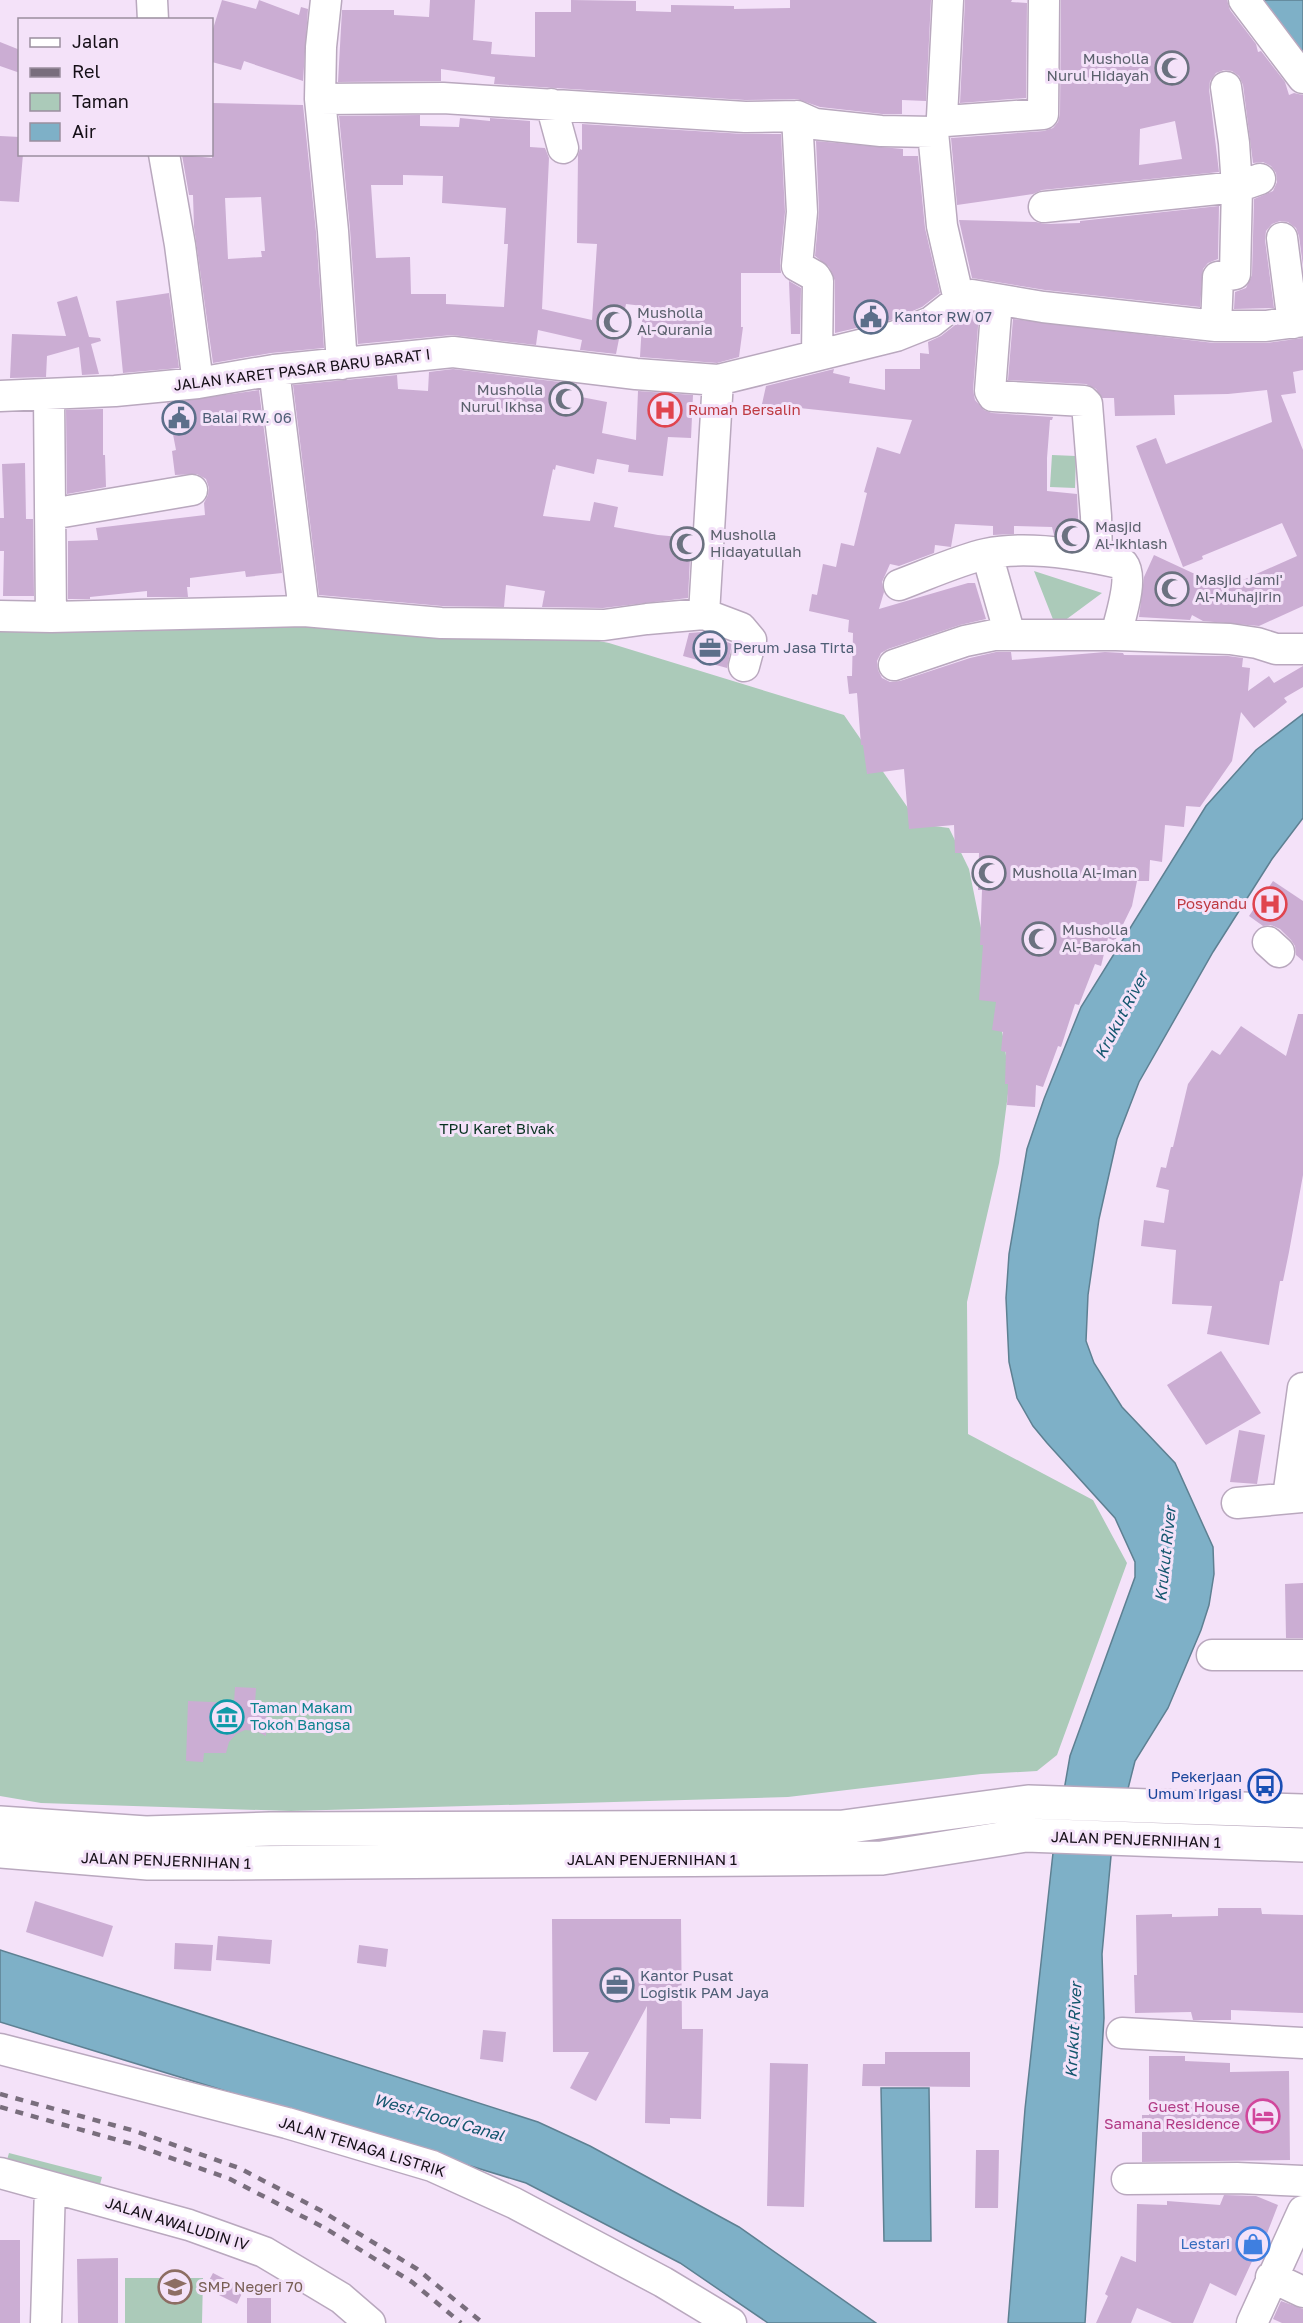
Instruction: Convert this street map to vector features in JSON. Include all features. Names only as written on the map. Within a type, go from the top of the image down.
[{"type":"main road","name":"JALAN PENJERNIHAN 1","points":[[0,1823],[146,1833],[270,1829],[843,1827],[1028,1802],[1303,1811]]},
{"type":"main road","points":[[270,1829],[271,1863]]},
{"type":"main road","points":[[230,1830],[230,1863]]},
{"type":"main road","name":"JALAN PENJERNIHAN 1","points":[[0,1851],[148,1863],[271,1863],[882,1858],[1026,1835],[1139,1841],[1303,1845]]},
{"type":"street","points":[[152,0],[153,18]]},
{"type":"street","points":[[326,0],[321,47],[320,99],[333,231],[342,364]]},
{"type":"street","points":[[948,0],[942,109],[942,117],[945,121],[1043,114],[1044,0]]},
{"type":"street","points":[[1244,0],[1303,78]]},
{"type":"street","points":[[1216,326],[1218,277],[1235,274],[1249,183],[1234,143],[1226,87]]},
{"type":"street","points":[[320,99],[443,98],[745,117],[797,116],[815,124],[881,131],[933,132],[942,226],[960,300],[972,295],[1043,308],[1216,326],[1298,322],[1282,238]]},
{"type":"street","points":[[551,104],[562,148]]},
{"type":"street","points":[[797,116],[801,212],[797,266],[815,276],[818,282],[817,355]]},
{"type":"street","points":[[164,156],[182,255],[198,383]]},
{"type":"street","points":[[1044,207],[1249,183]]},
{"type":"street","name":"JALAN KARET PASAR BARU BARAT I","points":[[0,396],[115,391],[198,383],[274,370],[453,352],[636,374],[718,380],[896,336],[931,322],[960,300]]},
{"type":"street","points":[[997,300],[990,391],[993,396],[1084,401],[1087,404],[1096,516],[1096,558]]},
{"type":"street","points":[[274,370],[304,611]]},
{"type":"street","points":[[704,614],[718,380]]},
{"type":"street","points":[[49,395],[51,617]]},
{"type":"street","points":[[51,514],[192,490]]},
{"type":"street","points":[[899,585],[987,554],[1026,551],[1058,552],[1123,564],[1127,570],[1125,596],[1116,635]]},
{"type":"street","points":[[987,554],[1010,634]]},
{"type":"street","points":[[0,616],[51,617],[304,611],[441,623],[604,625],[659,617],[704,614],[731,623],[747,633],[751,640],[744,666]]},
{"type":"street","points":[[894,665],[965,641],[1010,634],[1230,639],[1257,643],[1276,649],[1303,650]]},
{"type":"street","points":[[1237,1503],[1295,1497],[1303,1388]]},
{"type":"street","points":[[1212,1655],[1303,1655]]},
{"type":"street","points":[[1122,2033],[1303,2043]]},
{"type":"street","name":"JALAN TENAGA LISTRIK","points":[[0,2049],[287,2123],[432,2166],[514,2202],[663,2282],[731,2323]]},
{"type":"street","name":"JALAN AWALUDIN IV","points":[[0,2173],[189,2225],[264,2252],[341,2298],[370,2323]]},
{"type":"street","points":[[1127,2180],[1237,2178],[1303,2181]]},
{"type":"street","points":[[46,2323],[50,2187]]},
{"type":"street","points":[[1252,2323],[1303,2211]]},
{"type":"street","points":[[1271,2277],[1303,2292]]},
{"type":"green space","points":[[1052,455],[1076,456],[1075,488],[1050,487]]},
{"type":"green space","points":[[1034,571],[1102,593],[1056,627]]},
{"type":"green space","name":"TPU Karet Bivak","points":[[316,624],[559,633],[609,643],[844,715],[919,824],[949,828],[969,869],[1005,1046],[1009,1086],[999,1163],[967,1302],[968,1434],[1093,1500],[1127,1563],[1057,1755],[1037,1771],[981,1774],[788,1797],[291,1811],[41,1803],[0,1796],[0,627]]},
{"type":"green space","points":[[9,2153],[102,2177],[97,2195],[4,2170]]},
{"type":"green space","points":[[125,2278],[203,2278],[202,2323],[125,2323]]},
{"type":"water","points":[[1250,0],[1303,0],[1303,72]]},
{"type":"water","name":"Krukut River","points":[[1303,714],[1303,818],[1272,859],[1213,952],[1139,1082],[1117,1139],[1099,1219],[1088,1295],[1086,1341],[1094,1363],[1122,1407],[1175,1463],[1213,1547],[1214,1574],[1209,1605],[1201,1630],[1168,1708],[1135,1761],[1111,1856],[1102,1954],[1104,2018],[1085,2323],[1008,2323],[1025,2109],[1053,1853],[1070,1756],[1135,1577],[1135,1562],[1115,1518],[1033,1426],[1017,1398],[1009,1362],[1006,1298],[1009,1254],[1027,1149],[1044,1099],[1081,1007],[1206,806],[1256,750]]},
{"type":"water","name":"West Flood Canal","points":[[0,1950],[538,2122],[590,2146],[739,2227],[876,2323],[768,2323],[680,2263],[526,2183],[0,2022]]},
{"type":"water","points":[[881,2088],[929,2088],[931,2241],[884,2241]]},
{"type":"building","points":[[222,0],[256,9],[259,0],[299,15],[301,7],[308,9],[303,81],[244,61],[241,70],[213,62],[213,29]]},
{"type":"building","points":[[430,0],[475,0],[473,40],[492,42],[491,54],[535,57],[535,12],[571,12],[571,0],[636,1],[636,11],[671,12],[671,5],[734,6],[734,9],[790,8],[790,0],[931,0],[926,101],[902,100],[902,114],[882,114],[820,107],[797,99],[745,100],[494,84],[495,77],[441,69],[441,81],[338,82],[342,10],[394,10],[394,15],[429,17]]},
{"type":"building","points":[[965,0],[1012,0],[1011,2],[1027,3],[1026,98],[960,103]]},
{"type":"building","points":[[1061,0],[1227,0],[1230,10],[1256,44],[1258,52],[1261,51],[1285,82],[1289,95],[1294,93],[1303,95],[1303,266],[1296,228],[1288,222],[1280,221],[1272,224],[1266,231],[1265,240],[1274,308],[1234,309],[1235,292],[1246,288],[1252,275],[1254,199],[1273,191],[1277,182],[1276,173],[1271,166],[1263,162],[1253,163],[1243,85],[1239,76],[1232,71],[1224,70],[1216,73],[1210,81],[1219,172],[1042,190],[1033,194],[957,205],[951,138],[1044,131],[1053,128],[1060,114]],"holes":[[[1175,121],[1182,159],[1139,165],[1140,129]]]},
{"type":"building","points":[[0,42],[18,49],[18,72],[0,66]]},
{"type":"building","points":[[213,103],[303,105],[316,232],[324,348],[271,353],[213,363],[194,227],[193,195],[189,195],[182,156],[212,158],[213,156]],"holes":[[[261,197],[265,251],[261,251],[262,257],[228,259],[225,198]]]},
{"type":"building","points":[[420,115],[420,126],[459,127],[460,118],[530,121],[530,147],[545,148],[549,158],[542,309],[592,320],[597,244],[577,243],[578,155],[580,149],[582,150],[582,124],[744,134],[781,134],[785,212],[781,273],[741,273],[741,327],[743,327],[739,357],[717,363],[640,357],[643,306],[626,304],[616,354],[580,350],[582,340],[538,330],[536,345],[452,335],[358,344],[339,116]],"holes":[[[403,175],[443,176],[442,203],[506,208],[504,244],[508,244],[504,307],[446,304],[446,294],[411,294],[410,257],[376,258],[371,185],[403,185]]]},
{"type":"building","points":[[0,136],[18,137],[18,156],[23,156],[19,202],[0,201]]},
{"type":"building","points":[[816,141],[903,149],[903,156],[918,156],[925,228],[940,293],[922,307],[891,320],[835,333],[835,281],[829,267],[815,256],[819,211]]},
{"type":"building","points":[[1219,206],[1218,259],[1208,263],[1203,269],[1200,307],[1045,290],[972,278],[959,220],[1045,224],[1080,223],[1080,221]]},
{"type":"building","points":[[789,281],[801,288],[800,334],[791,334]]},
{"type":"building","points":[[169,293],[179,368],[123,373],[116,301]]},
{"type":"building","points":[[77,296],[89,337],[100,338],[101,341],[91,344],[99,374],[82,375],[79,347],[47,356],[46,377],[10,378],[12,334],[66,336],[57,302]]},
{"type":"building","points":[[974,313],[979,314],[973,390],[975,400],[984,410],[992,413],[1053,417],[1050,420],[1047,491],[1077,494],[1079,538],[1054,535],[1052,527],[1014,526],[1014,534],[993,535],[993,526],[955,524],[951,547],[935,545],[934,553],[899,566],[890,564],[882,582],[884,592],[879,609],[968,583],[975,583],[986,619],[960,625],[888,649],[881,653],[877,661],[882,678],[890,682],[900,681],[996,652],[1011,652],[1012,660],[1105,652],[1123,653],[1124,655],[1228,656],[1243,658],[1242,667],[1250,668],[1248,691],[1269,676],[1274,683],[1303,666],[1303,687],[1284,698],[1287,702],[1254,728],[1241,712],[1232,761],[1200,807],[1186,806],[1184,827],[1165,825],[1162,862],[1150,860],[1149,881],[1137,881],[1132,906],[1115,941],[1108,938],[1101,966],[1095,964],[1079,1005],[1075,1004],[1061,1047],[1058,1046],[1043,1087],[1036,1085],[1035,1107],[1007,1105],[1006,1052],[1001,1051],[1003,1032],[992,1030],[996,1002],[979,1000],[983,945],[980,945],[982,890],[978,890],[979,853],[955,853],[954,825],[909,829],[904,769],[867,774],[863,745],[861,745],[857,693],[849,694],[847,676],[852,676],[853,633],[848,632],[849,620],[809,611],[812,594],[817,595],[823,564],[836,567],[841,543],[854,546],[867,493],[864,492],[877,447],[900,454],[912,420],[762,404],[766,386],[834,369],[833,373],[850,377],[849,383],[885,390],[885,369],[920,369],[920,353],[929,354],[928,342],[941,336]]},
{"type":"building","points":[[1013,319],[1214,343],[1266,343],[1303,338],[1303,370],[1293,372],[1296,393],[1281,395],[1303,450],[1303,606],[1259,626],[1203,621],[1192,615],[1190,620],[1139,617],[1144,577],[1154,555],[1225,588],[1297,556],[1282,523],[1202,556],[1203,559],[1183,567],[1136,446],[1156,438],[1166,464],[1272,422],[1267,390],[1228,394],[1174,395],[1175,415],[1115,416],[1114,398],[1102,398],[1096,389],[1086,384],[1008,380]]},
{"type":"building","points":[[453,369],[577,384],[576,396],[607,402],[602,433],[636,440],[638,391],[693,395],[691,438],[668,437],[663,476],[628,472],[629,465],[597,459],[594,474],[556,465],[555,470],[553,469],[543,516],[590,521],[594,502],[618,507],[614,527],[691,538],[688,598],[603,608],[542,607],[545,591],[506,585],[504,607],[442,606],[319,595],[293,385],[397,375],[398,389],[428,391],[429,372]]},
{"type":"building","points":[[259,390],[282,573],[246,577],[245,571],[190,578],[190,587],[187,587],[188,597],[147,597],[147,591],[90,597],[90,599],[68,599],[68,541],[98,540],[96,528],[205,515],[204,503],[209,488],[206,479],[197,474],[175,475],[172,451],[176,450],[167,403]]},
{"type":"building","points":[[103,409],[106,487],[67,494],[66,410]]},
{"type":"building","points":[[25,463],[26,519],[33,519],[34,596],[3,596],[4,551],[0,551],[0,518],[4,518],[2,464]]},
{"type":"building","name":"Perum Jasa Tirta","points":[[702,632],[732,644],[727,668],[683,656],[689,633]]},
{"type":"building","points":[[1273,881],[1303,901],[1303,961],[1296,955],[1295,946],[1291,940],[1280,929],[1271,925],[1263,926],[1249,916]]},
{"type":"building","points":[[1298,1014],[1303,1014],[1303,1175],[1269,1345],[1207,1334],[1212,1306],[1172,1304],[1176,1250],[1141,1246],[1144,1220],[1164,1223],[1169,1190],[1156,1187],[1161,1167],[1166,1168],[1171,1147],[1173,1147],[1188,1084],[1212,1050],[1220,1055],[1241,1026],[1286,1056]]},
{"type":"building","points":[[1221,1351],[1261,1413],[1206,1445],[1167,1385]]},
{"type":"building","points":[[1239,1430],[1265,1435],[1257,1484],[1230,1482]]},
{"type":"building","points":[[1303,1583],[1303,1638],[1286,1638],[1285,1584]]},
{"type":"building","name":"Taman Makam Tokoh Bangsa","points":[[235,1687],[256,1688],[255,1704],[267,1704],[266,1736],[256,1731],[245,1730],[236,1734],[229,1742],[226,1753],[204,1753],[203,1762],[186,1761],[188,1701],[234,1703]]},
{"type":"building","points":[[35,1901],[113,1926],[103,1957],[26,1932]]},
{"type":"building","points":[[1218,1908],[1261,1908],[1262,1914],[1303,1915],[1303,2013],[1231,2010],[1231,2020],[1193,2020],[1191,2012],[1135,2013],[1136,1915],[1218,1916]]},
{"type":"building","name":"Kantor Pusat Logistik PAM Jaya","points":[[552,1919],[681,1919],[682,2029],[703,2029],[701,2119],[670,2118],[670,2124],[645,2123],[647,2006],[596,2101],[570,2088],[589,2052],[553,2052]]},
{"type":"building","points":[[218,1936],[272,1940],[270,1964],[216,1960]]},
{"type":"building","points":[[175,1943],[213,1945],[211,1971],[174,1969]]},
{"type":"building","points":[[359,1945],[388,1949],[386,1967],[357,1963]]},
{"type":"building","points":[[483,2030],[506,2032],[503,2062],[480,2059]]},
{"type":"building","points":[[885,2052],[970,2052],[970,2087],[862,2086],[863,2064],[885,2064]]},
{"type":"building","points":[[1149,2056],[1185,2056],[1185,2061],[1230,2063],[1230,2072],[1289,2071],[1290,2160],[1142,2162],[1142,2115],[1149,2115]]},
{"type":"building","points":[[770,2063],[808,2064],[804,2207],[767,2206]]},
{"type":"building","points":[[976,2150],[999,2150],[998,2208],[975,2208]]},
{"type":"building","points":[[1224,2195],[1256,2196],[1278,2205],[1258,2257],[1255,2255],[1236,2296],[1210,2283],[1193,2323],[1172,2323],[1137,2308],[1131,2323],[1096,2323],[1108,2296],[1105,2294],[1121,2256],[1136,2262],[1137,2204],[1167,2205],[1167,2201],[1220,2205]]},
{"type":"building","points":[[0,2240],[20,2240],[20,2323],[0,2323]]},
{"type":"building","points":[[118,2258],[118,2323],[78,2323],[77,2259]]},
{"type":"building","points":[[213,2273],[244,2289],[237,2304],[205,2288]]},
{"type":"building","points":[[247,2298],[271,2298],[271,2323],[247,2323]]},
{"type":"building","points":[[1281,2301],[1303,2309],[1303,2323],[1282,2323],[1273,2319]]},
{"type":"railway","points":[[0,2094],[135,2131],[239,2168],[320,2210],[417,2269],[483,2323]]},
{"type":"railway","points":[[0,2107],[132,2144],[230,2179],[325,2228],[412,2282],[461,2323]]},
{"type":"place","name":"Musholla Nurul Hidayah","points":[[1172,68]]},
{"type":"place","name":"Kantor RW 07","points":[[871,317]]},
{"type":"place","name":"Musholla Al-Qurania","points":[[614,322]]},
{"type":"place","name":"Musholla Nurul Ikhsa","points":[[566,399]]},
{"type":"place","name":"Rumah Bersalin","points":[[665,410]]},
{"type":"place","name":"Balai RW. 06","points":[[179,418]]},
{"type":"place","name":"Masjid Al-Ikhlash","points":[[1072,536]]},
{"type":"place","name":"Musholla Hidayatullah","points":[[687,544]]},
{"type":"place","name":"Masjid Jami' Al-Muhajirin","points":[[1172,589]]},
{"type":"place","name":"Perum Jasa Tirta","points":[[710,648]]},
{"type":"place","name":"Musholla Al-Iman","points":[[989,873]]},
{"type":"place","name":"Posyandu","points":[[1270,904]]},
{"type":"place","name":"Musholla Al-Barokah","points":[[1039,939]]},
{"type":"place","name":"Taman Makam Tokoh Bangsa","points":[[227,1717]]},
{"type":"place","name":"Pekerjaan Umum Irigasi","points":[[1265,1786]]},
{"type":"place","name":"Kantor Pusat Logistik PAM Jaya","points":[[617,1985]]},
{"type":"place","name":"Guest House Samana Residence","points":[[1263,2116]]},
{"type":"place","name":"Lestari","points":[[1253,2244]]},
{"type":"place","name":"SMP Negeri 70","points":[[175,2287]]}]
